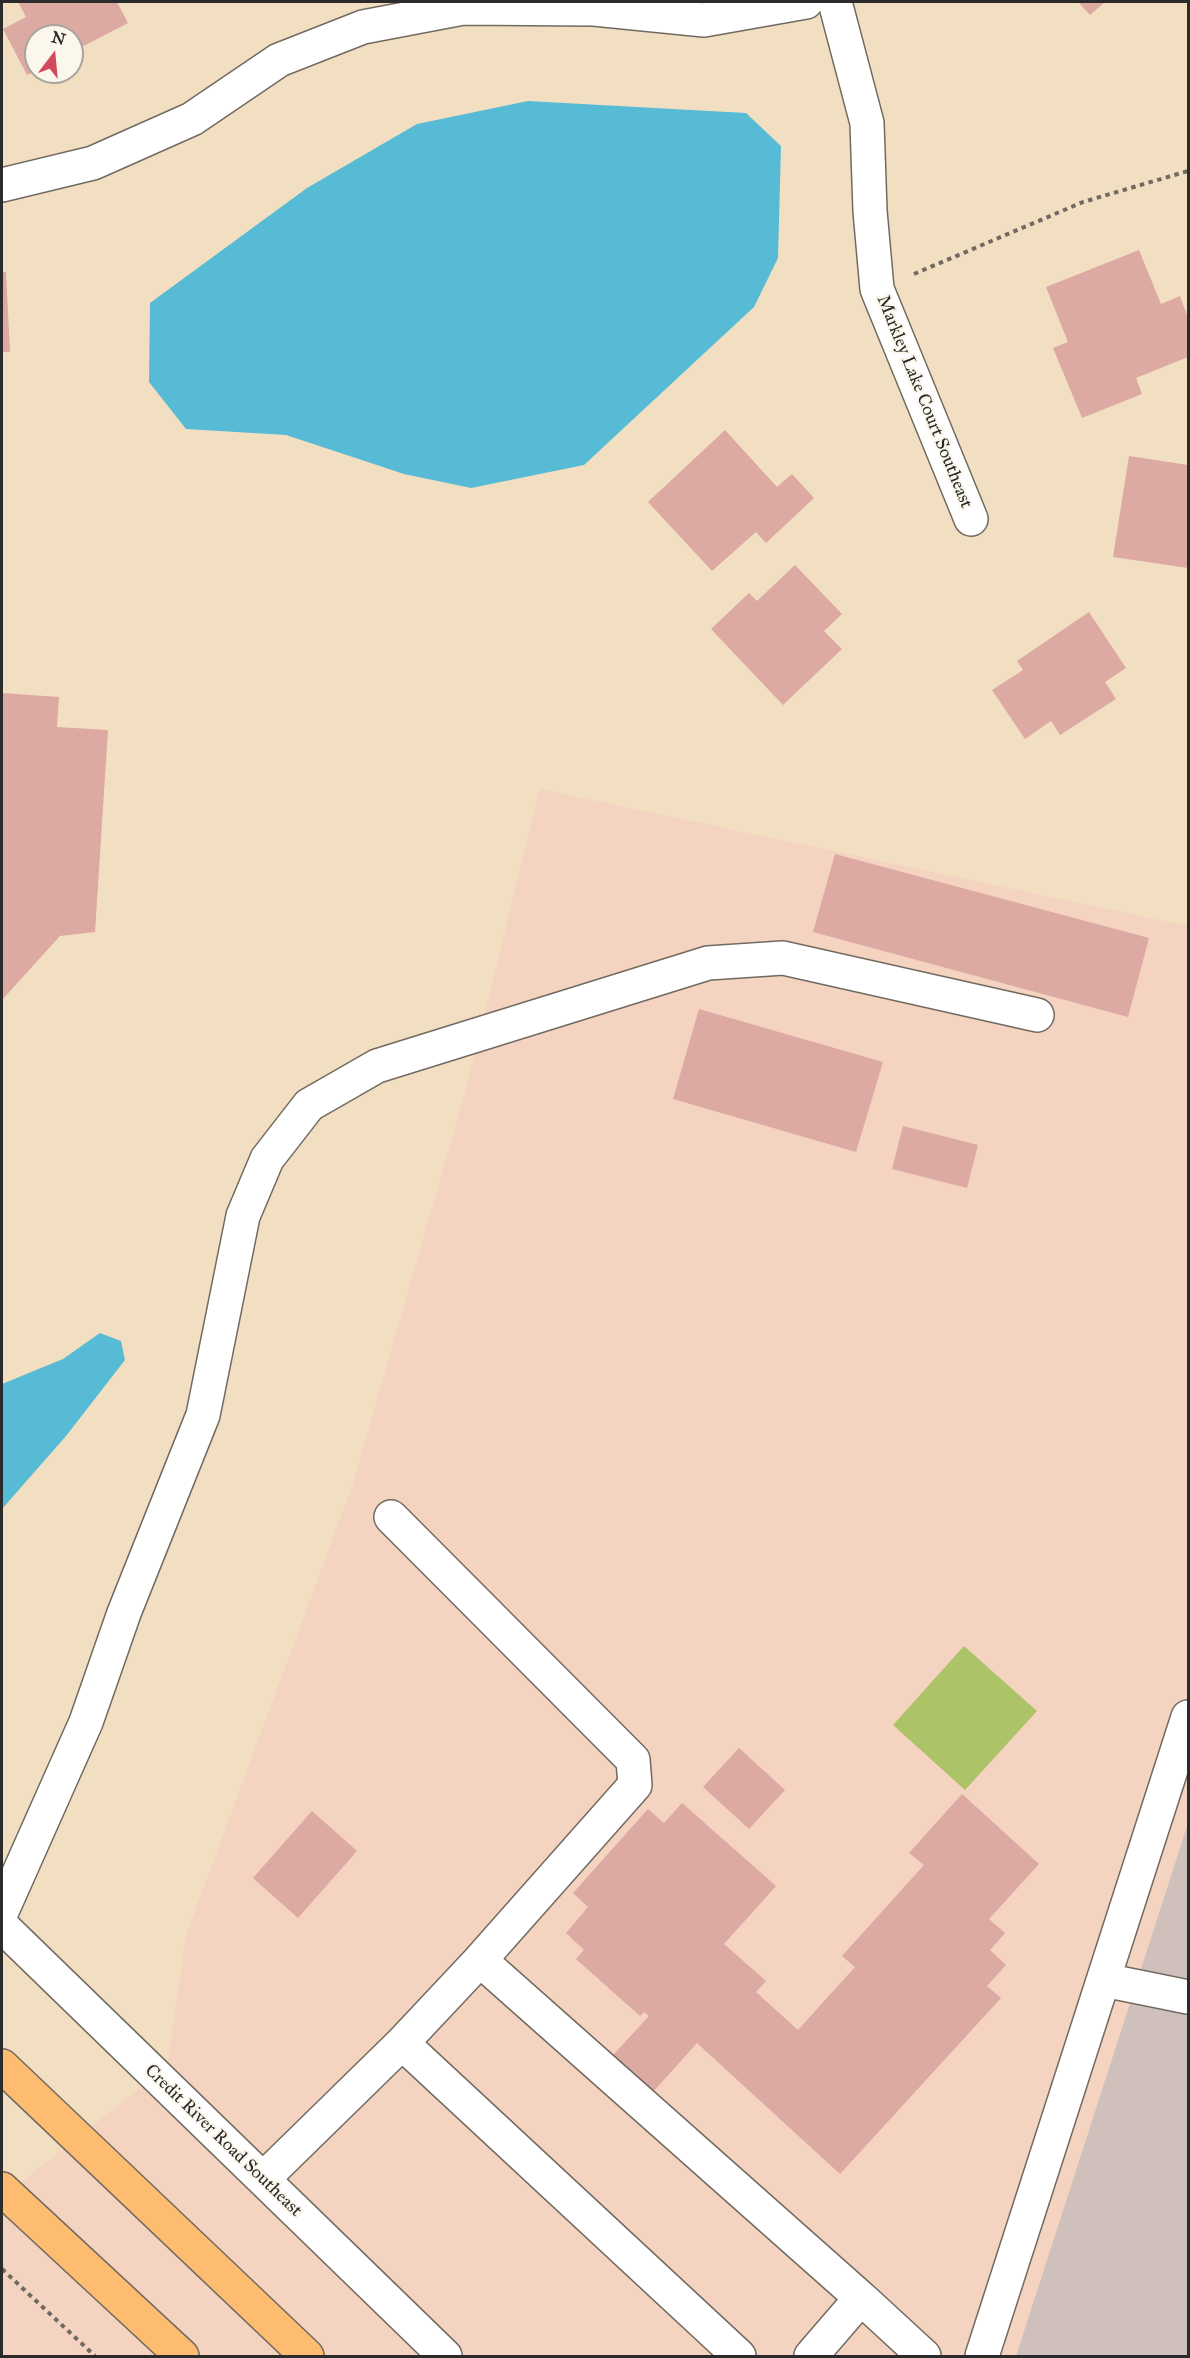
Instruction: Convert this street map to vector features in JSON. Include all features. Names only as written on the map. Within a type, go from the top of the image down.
[{"type":"main road","points":[[2,2066],[307,2356]]},
{"type":"main road","points":[[2,2189],[182,2356]]},
{"type":"street","points":[[2,185],[93,163],[192,119],[279,60],[363,27],[463,8],[594,9],[704,20],[806,2]]},
{"type":"street","name":"Markley Lake Court Southeast","points":[[835,2],[846,51],[867,123],[870,211],[878,290],[971,519]]},
{"type":"street","points":[[2,1911],[86,1722],[124,1613],[203,1415],[243,1216],[267,1159],[309,1105],[377,1066],[708,963],[783,958],[1037,1015]]},
{"type":"street","points":[[262,2179],[402,2043],[480,1960],[635,1785],[633,1760],[391,1517]]},
{"type":"street","points":[[982,2356],[1188,1717]]},
{"type":"street","name":"Credit River Road Southeast","points":[[2,1926],[445,2356]]},
{"type":"street","points":[[480,1960],[924,2356]]},
{"type":"street","points":[[1104,1980],[1188,1997]]},
{"type":"street","points":[[402,2043],[739,2356]]},
{"type":"street","points":[[811,2356],[861,2298]]},
{"type":"path","points":[[878,290],[1083,202],[1188,169]]},
{"type":"path","points":[[2,2269],[95,2356]]},
{"type":"shaded area","points":[[540,789],[1188,926],[1188,1823],[1016,2356],[2,2356],[2,2197],[167,2067],[186,1935],[352,1487],[465,1093]]},
{"type":"shaded area","points":[[1188,1823],[1188,2356],[1016,2356],[1100,2096]]},
{"type":"green space","points":[[964,1646],[1037,1711],[965,1790],[893,1725]]},
{"type":"water","points":[[528,101],[746,113],[781,146],[778,258],[754,307],[584,465],[471,488],[404,474],[286,435],[186,429],[149,382],[150,303],[307,188],[417,124]]},
{"type":"water","points":[[100,1333],[121,1341],[125,1360],[66,1436],[2,1509],[2,1384],[63,1359]]},
{"type":"building","points":[[18,2],[117,2],[128,23],[84,46],[84,24],[24,24],[24,69],[3,29],[26,17]]},
{"type":"building","points":[[1078,2],[1105,2],[1090,15]]},
{"type":"building","points":[[1139,250],[1161,304],[1180,296],[1188,318],[1188,357],[1136,378],[1142,394],[1082,418],[1053,348],[1068,342],[1046,287]]},
{"type":"building","points":[[2,272],[6,272],[10,352],[2,352]]},
{"type":"building","points":[[725,430],[777,487],[792,474],[814,498],[766,543],[756,532],[712,571],[648,502]]},
{"type":"building","points":[[1129,456],[1188,465],[1188,568],[1113,557]]},
{"type":"building","points":[[795,565],[842,614],[824,631],[842,649],[783,705],[711,629],[749,593],[757,601]]},
{"type":"building","points":[[1089,612],[1126,668],[1105,682],[1116,699],[1060,735],[1051,721],[1025,739],[992,690],[1023,670],[1017,661]]},
{"type":"building","points":[[2,693],[59,697],[57,727],[108,730],[95,932],[60,936],[2,1000]]},
{"type":"building","points":[[835,854],[1149,938],[1128,1017],[813,932]]},
{"type":"building","points":[[699,1009],[883,1062],[856,1152],[673,1099]]},
{"type":"building","points":[[903,1126],[978,1145],[967,1188],[892,1169]]},
{"type":"building","points":[[739,1748],[785,1790],[749,1829],[703,1787]]},
{"type":"building","points":[[962,1794],[1039,1864],[989,1919],[1005,1933],[990,1950],[1006,1965],[987,1986],[1001,1998],[840,2174],[697,2043],[643,2103],[603,2066],[649,2016],[644,2012],[640,2016],[576,1959],[584,1950],[566,1933],[588,1907],[573,1893],[648,1809],[664,1823],[682,1803],[776,1886],[724,1944],[766,1981],[756,1992],[798,2030],[855,1967],[842,1956],[924,1865],[909,1853]]},
{"type":"building","points":[[312,1811],[357,1851],[298,1918],[253,1878]]}]
